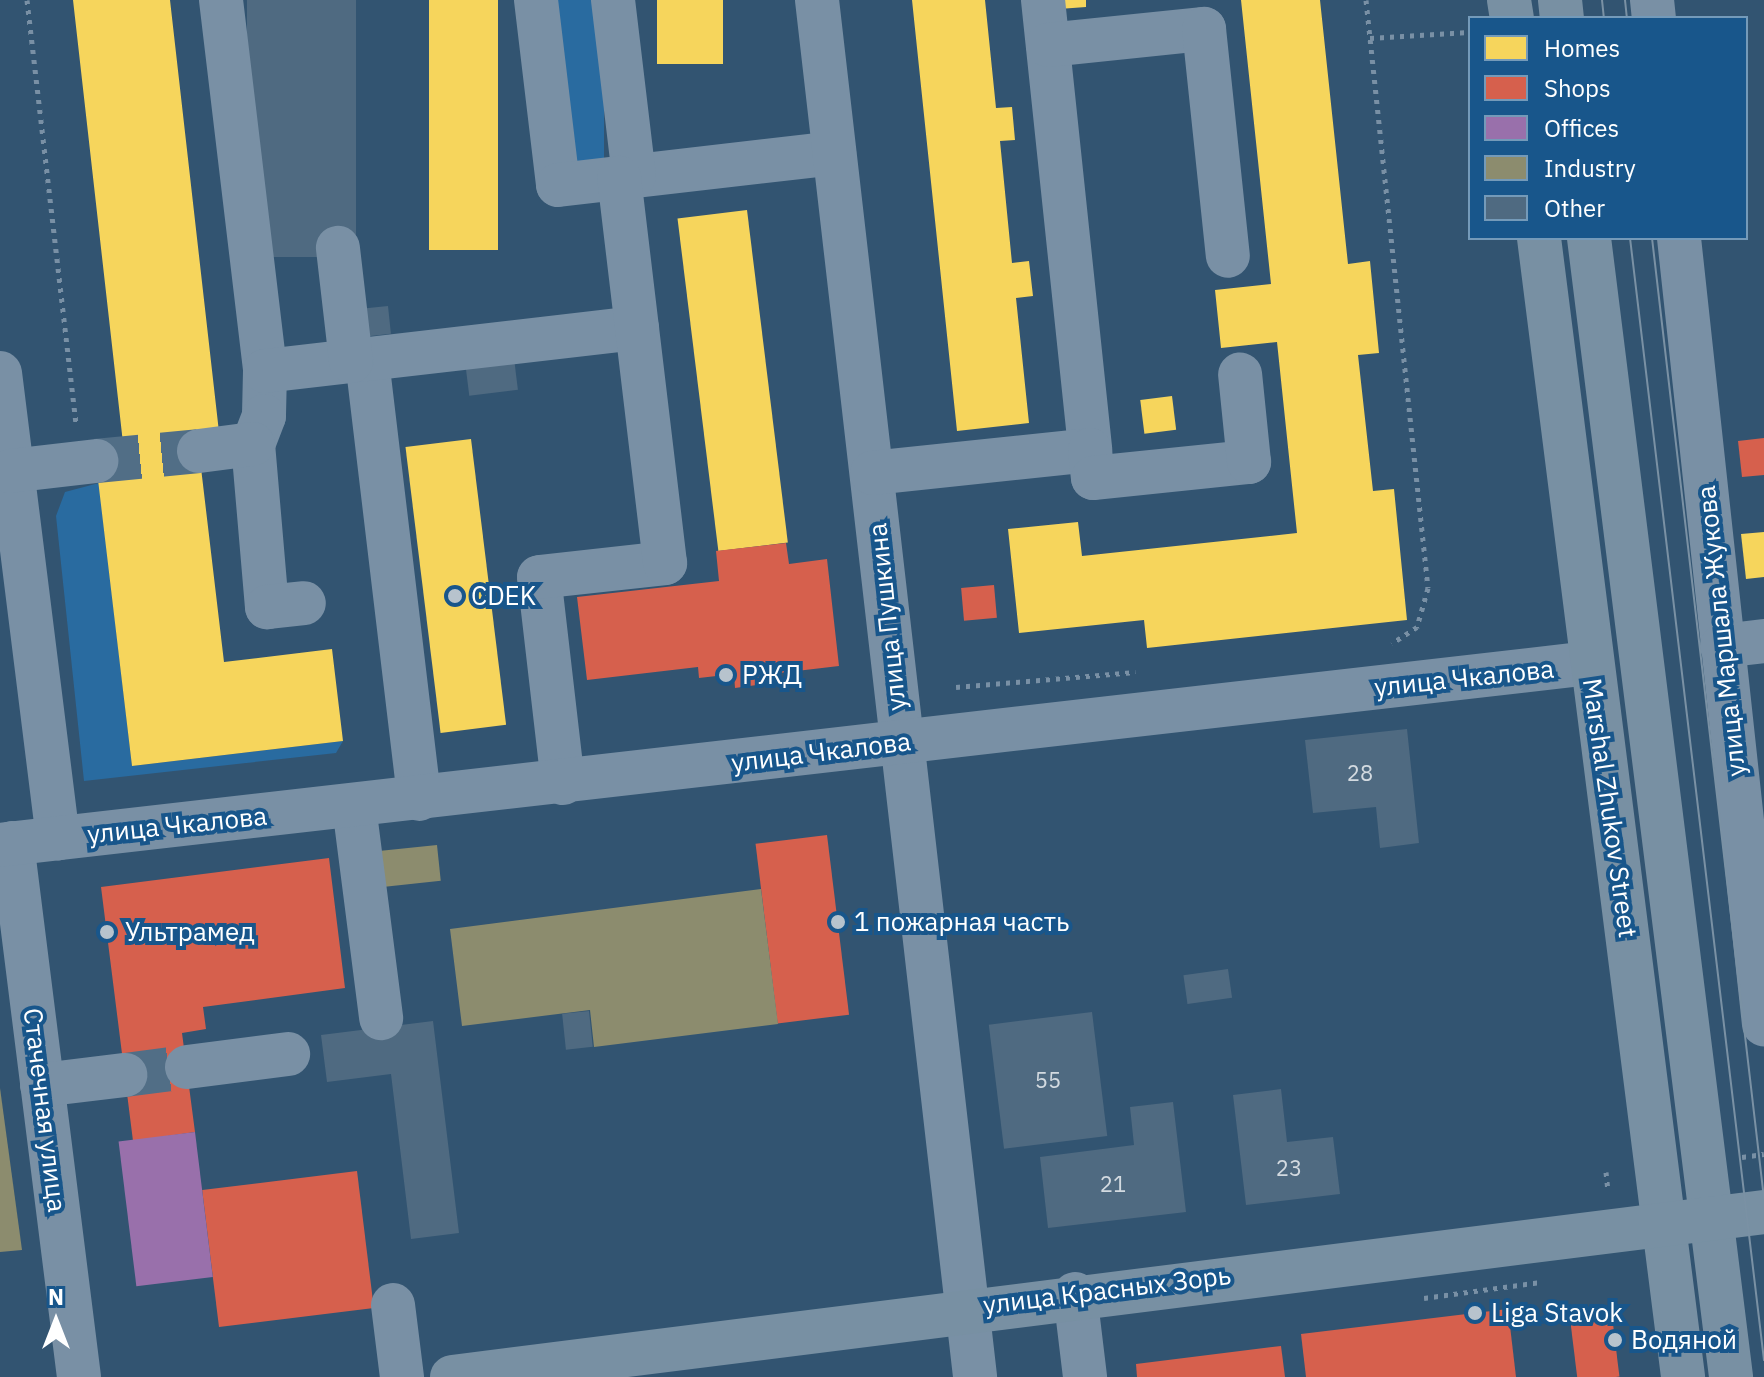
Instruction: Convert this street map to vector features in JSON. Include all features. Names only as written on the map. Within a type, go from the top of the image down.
[{"type":"main road","name":"Marshal Zhukov Street","points":[[1539,240],[1683,1377]]},
{"type":"main road","name":"Marshal Zhukov Street","points":[[1589,240],[1731,1377]]},
{"type":"main road","name":"улица Чкалова","points":[[1591,663],[1641,656]]},
{"type":"main road","name":"улица Красных Зорь","points":[[474,1376],[966,1307],[1764,1212]]},
{"type":"street","points":[[221,0],[265,371],[264,416],[253,444],[267,607],[304,603]]},
{"type":"street","points":[[536,0],[558,185],[834,153]]},
{"type":"street","points":[[563,783],[539,577],[665,563],[637,328],[613,0]]},
{"type":"street","name":"улица Пушкина","points":[[817,0],[975,1377]]},
{"type":"street","points":[[1043,0],[1093,478],[1249,462],[1240,374]]},
{"type":"street","points":[[1048,45],[1204,29],[1228,256]]},
{"type":"street","name":"улица Маршала Жукова","points":[[1679,240],[1743,643],[1764,1024]]},
{"type":"street","points":[[338,248],[359,360],[419,799]]},
{"type":"street","points":[[265,371],[637,328]]},
{"type":"street","points":[[0,373],[2,418],[58,838]]},
{"type":"street","points":[[199,451],[253,444]]},
{"type":"street","points":[[872,473],[1090,450]]},
{"type":"street","points":[[10,471],[88,462]]},
{"type":"street","name":"улица Чкалова","points":[[6,844],[563,783],[1591,663]]},
{"type":"street","points":[[354,806],[381,1018]]},
{"type":"street","name":"Стачечная улица","points":[[6,844],[42,1085],[79,1377]]},
{"type":"street","points":[[187,1067],[288,1054]]},
{"type":"street","points":[[42,1085],[125,1075]]},
{"type":"street","points":[[1075,1294],[1085,1377]]},
{"type":"street","points":[[393,1305],[402,1377]]},
{"type":"path","points":[[27,0],[88,462]]},
{"type":"path","points":[[1366,0],[1428,588],[1417,627],[1381,646]]},
{"type":"path","points":[[1370,38],[1468,32]]},
{"type":"path","points":[[956,687],[1153,670]]},
{"type":"path","points":[[1606,1172],[1608,1191]]},
{"type":"shaded area","points":[[544,0],[604,0],[604,177],[544,177]]},
{"type":"shaded area","points":[[99,483],[132,766],[343,741],[336,753],[84,781],[56,516],[65,492]]},
{"type":"building: Homes","points":[[73,0],[170,0],[219,432],[197,434],[224,662],[332,649],[343,741],[132,766],[94,446],[123,443]]},
{"type":"building: Homes","points":[[429,0],[498,0],[498,250],[429,250]]},
{"type":"building: Homes","points":[[657,0],[723,0],[723,64],[657,64]]},
{"type":"building: Homes","points":[[912,0],[985,0],[996,108],[1012,107],[1015,140],[1000,141],[1012,263],[1029,261],[1033,296],[1016,298],[1029,423],[957,431]]},
{"type":"building: Homes","points":[[1058,0],[1086,0],[1086,7],[1059,9]]},
{"type":"building: Homes","points":[[1241,0],[1320,0],[1348,264],[1370,261],[1379,353],[1358,355],[1373,491],[1394,489],[1407,620],[1147,648],[1144,620],[1019,633],[1008,529],[1078,522],[1082,556],[1297,533],[1277,342],[1221,348],[1215,290],[1271,284]]},
{"type":"building: Homes","points":[[747,210],[788,543],[718,551],[678,219]]},
{"type":"building: Homes","points":[[1172,396],[1176,430],[1144,434],[1140,400]]},
{"type":"building: Homes","points":[[471,439],[506,725],[441,733],[405,447]]},
{"type":"building: Homes","points":[[1764,532],[1764,577],[1746,579],[1741,534]]},
{"type":"building: Shops","points":[[1764,438],[1764,475],[1742,477],[1738,441]]},
{"type":"building: Shops","points":[[786,543],[789,564],[827,559],[839,666],[771,674],[772,683],[735,688],[734,674],[699,678],[698,667],[587,680],[577,597],[719,581],[716,551]]},
{"type":"building: Shops","points":[[994,585],[997,618],[964,621],[961,588]]},
{"type":"building: Shops","points":[[827,835],[849,1015],[778,1023],[756,844]]},
{"type":"building: Shops","points":[[329,858],[345,988],[203,1007],[206,1029],[182,1033],[195,1132],[133,1141],[101,887]]},
{"type":"building: Shops","points":[[357,1171],[374,1308],[219,1327],[202,1190]]},
{"type":"building: Shops","points":[[1508,1309],[1516,1377],[1306,1377],[1301,1334]]},
{"type":"building: Shops","points":[[1612,1316],[1619,1377],[1577,1377],[1570,1321]]},
{"type":"building: Shops","points":[[1281,1346],[1285,1377],[1137,1377],[1136,1364]]},
{"type":"building: Offices","points":[[195,1132],[213,1277],[136,1286],[119,1141]]},
{"type":"building: Industry","points":[[437,845],[441,881],[385,887],[381,851]]},
{"type":"building: Industry","points":[[761,889],[778,1024],[594,1047],[590,1010],[462,1026],[450,929]]},
{"type":"building: Industry","points":[[0,1088],[22,1250],[0,1252]]},
{"type":"building: Other","points":[[247,0],[356,0],[356,257],[247,257]]},
{"type":"building: Other","points":[[388,306],[391,334],[364,337],[361,309]]},
{"type":"building: Other","points":[[514,358],[518,390],[469,396],[465,364]]},
{"type":"building: Other","points":[[1407,729],[1419,843],[1380,848],[1376,807],[1313,813],[1305,740]]},
{"type":"building: Other","points":[[1228,969],[1232,998],[1187,1004],[1183,975]]},
{"type":"building: Other","points":[[589,1011],[593,1047],[566,1050],[562,1014]]},
{"type":"building: Other","points":[[1092,1012],[1107,1136],[1004,1149],[989,1025]]},
{"type":"building: Other","points":[[433,1021],[459,1233],[411,1239],[391,1074],[327,1082],[321,1035]]},
{"type":"building: Other","points":[[1281,1089],[1287,1142],[1333,1137],[1340,1194],[1246,1205],[1233,1095]]},
{"type":"building: Other","points":[[1173,1102],[1186,1212],[1048,1228],[1040,1157],[1134,1145],[1130,1107]]},
{"type":"tunnel","points":[[96,461],[199,451]]},
{"type":"tunnel","points":[[125,1075],[187,1067]]},
{"type":"tram line","points":[[1602,0],[1604,16]]},
{"type":"tram line","points":[[1625,0],[1627,16]]},
{"type":"tram line","points":[[1630,240],[1764,1360]]},
{"type":"tram line","points":[[1652,240],[1764,1198]]},
{"type":"place","name":"CDEK","points":[[455,596]]},
{"type":"place","name":"РЖД","points":[[726,675]]},
{"type":"place","name":"1 пожарная часть","points":[[838,922]]},
{"type":"place","name":"Ультрамед","points":[[107,932]]},
{"type":"place","name":"Liga Stavok","points":[[1475,1313]]},
{"type":"place","name":"Водяной","points":[[1615,1340]]}]
